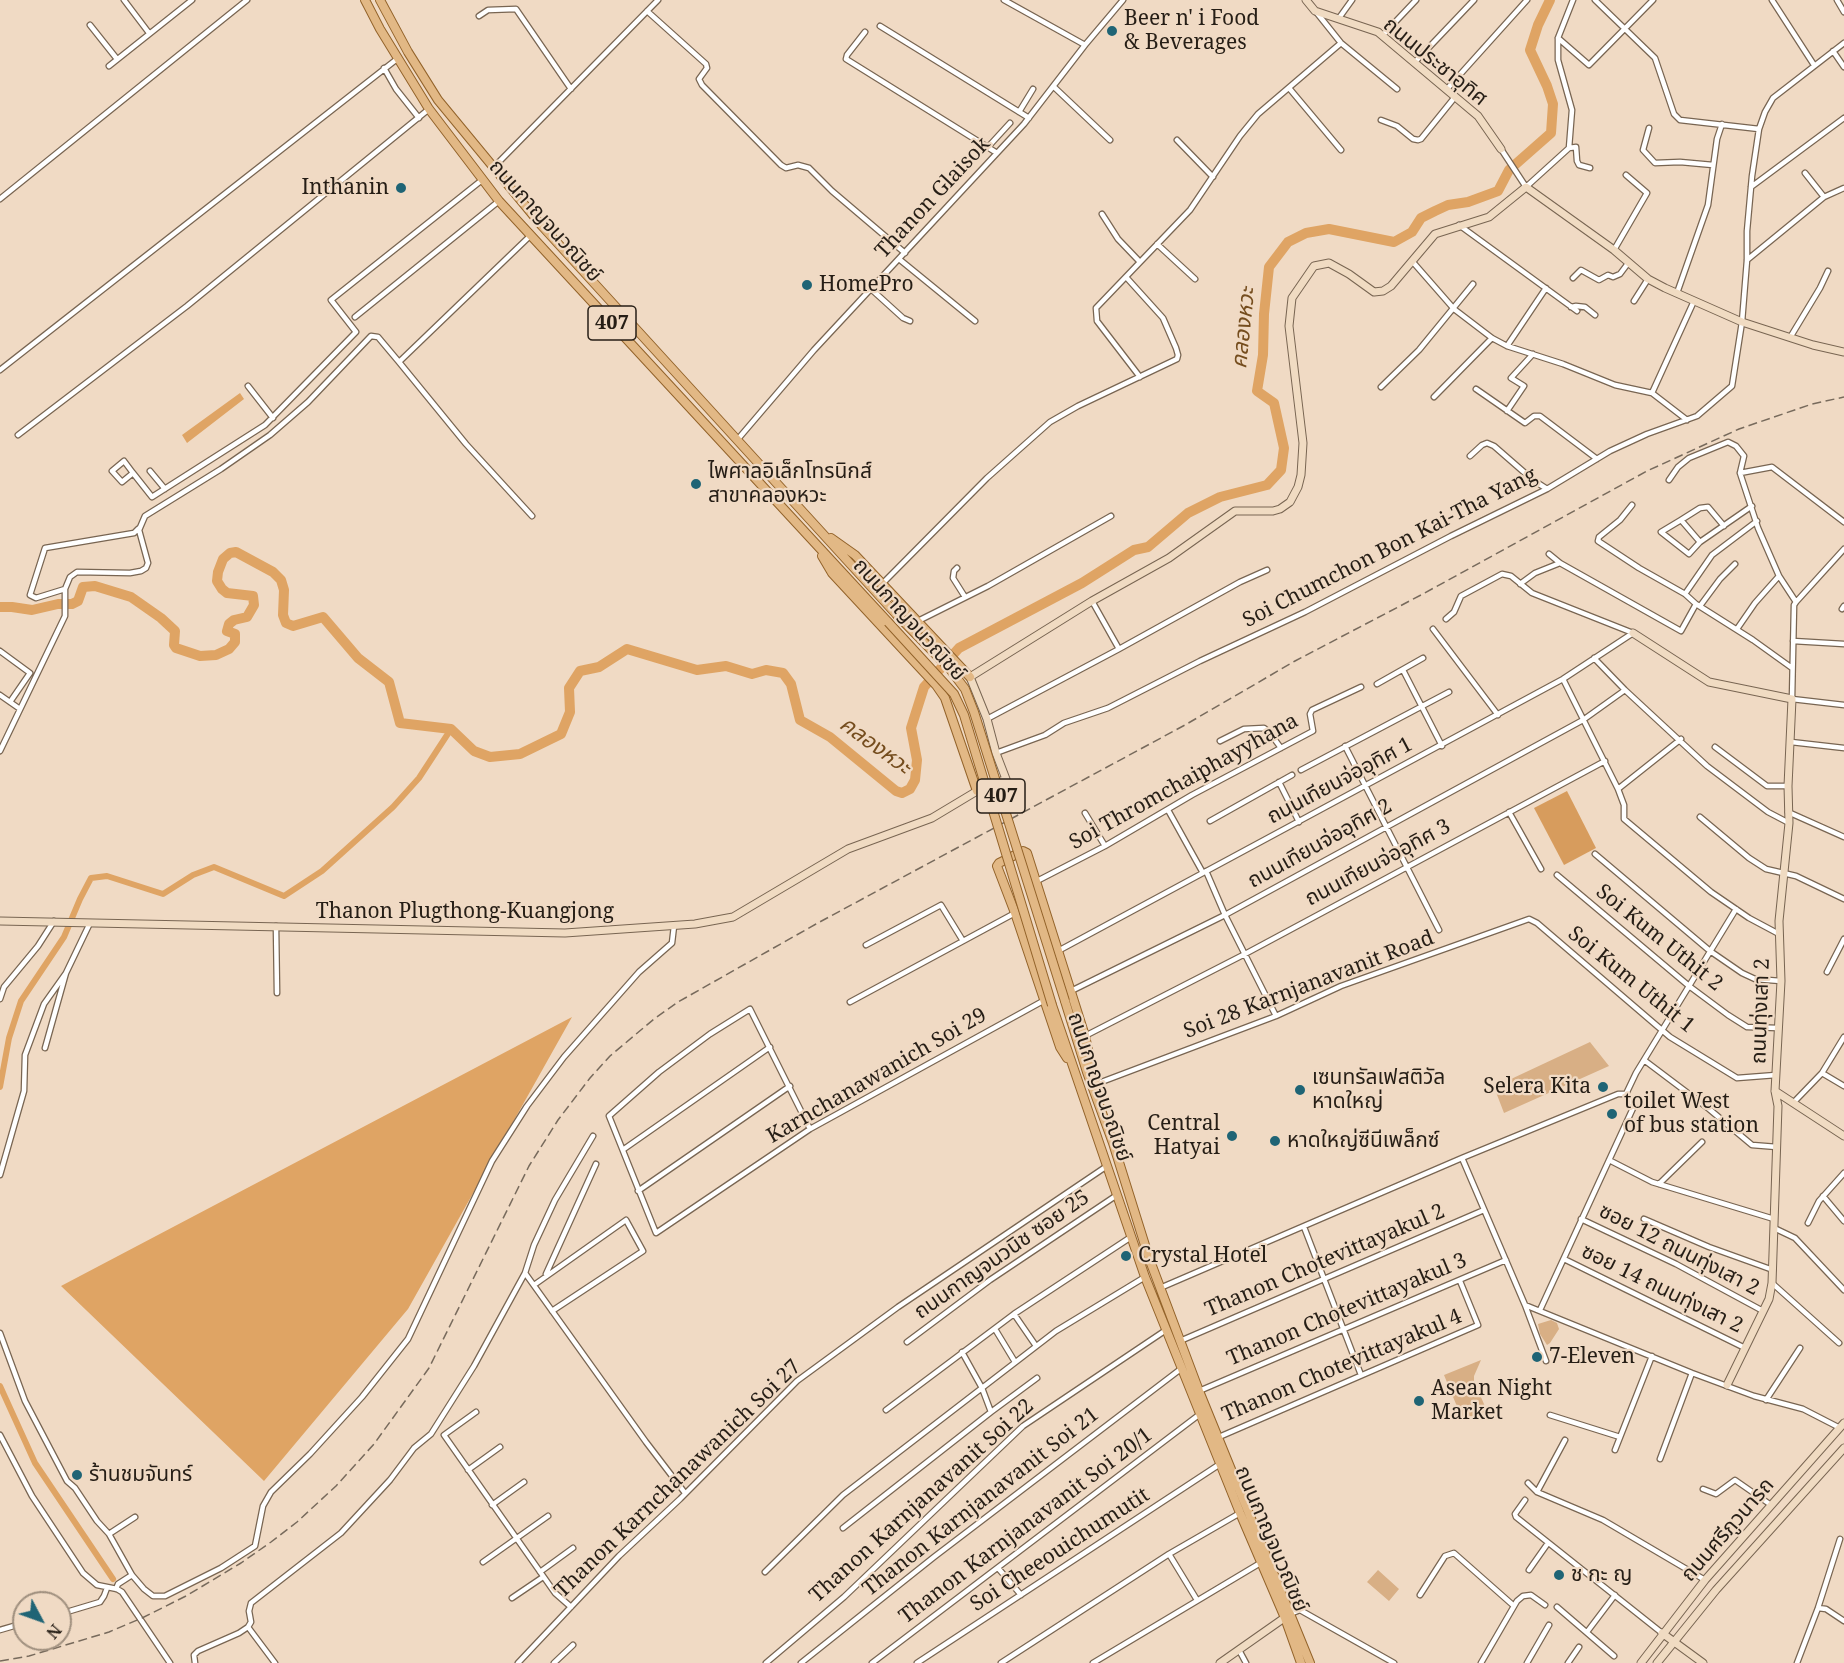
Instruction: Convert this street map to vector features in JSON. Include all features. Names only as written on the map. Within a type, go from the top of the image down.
[{"type":"main road","name":"ถนนกาญจนวณิชย์","points":[[365,0],[408,78],[499,201],[954,694],[964,715],[1052,1005],[1145,1277],[1166,1330],[1176,1342],[1196,1393],[1200,1414],[1240,1513],[1310,1663]]},
{"type":"main road","name":"ถนนกาญจนวณิชย์","points":[[380,0],[438,100],[542,226],[896,614],[950,669],[965,689],[1087,1072],[1160,1288],[1182,1368],[1218,1437],[1255,1523],[1301,1663]]},
{"type":"main road","points":[[408,78],[420,70]]},
{"type":"main road","points":[[821,531],[855,555],[970,677]]},
{"type":"main road","points":[[813,540],[832,573],[936,685],[945,698],[977,791]]},
{"type":"main road","points":[[1074,1069],[1060,1047],[997,864],[1025,851],[1037,881],[1085,1036],[1097,1097]]},
{"type":"street","points":[[124,0],[149,33]]},
{"type":"street","points":[[109,66],[192,0]]},
{"type":"street","points":[[0,199],[247,0]]},
{"type":"street","points":[[494,168],[658,0]]},
{"type":"street","points":[[1004,0],[1085,45]]},
{"type":"street","points":[[1306,0],[1341,43],[1397,89]]},
{"type":"street","points":[[1339,18],[1352,0]]},
{"type":"street","points":[[1382,36],[1416,0]]},
{"type":"street","points":[[1415,62],[1474,0]]},
{"type":"street","points":[[1447,88],[1527,0]]},
{"type":"street","points":[[1569,148],[1572,110],[1558,60],[1558,38],[1573,0]]},
{"type":"street","points":[[1595,0],[1655,58],[1674,114],[1680,120],[1759,129]]},
{"type":"street","points":[[1558,38],[1589,65],[1653,0]]},
{"type":"street","points":[[1772,0],[1814,66]]},
{"type":"street","points":[[1837,0],[1844,12]]},
{"type":"street","name":"Thanon Glaisok","points":[[738,439],[814,350],[1029,118],[1120,1]]},
{"type":"street","points":[[479,16],[488,10],[516,9],[571,89]]},
{"type":"street","points":[[647,11],[706,64],[707,68],[699,79],[702,85],[781,165],[786,168],[798,165],[809,168],[840,199],[905,253]]},
{"type":"street","name":"ถนนประชาอุทิศ","points":[[1315,11],[1378,32],[1478,116],[1502,149]]},
{"type":"street","points":[[90,25],[117,59]]},
{"type":"street","points":[[880,26],[1029,118]]},
{"type":"street","points":[[864,32],[846,59],[997,153]]},
{"type":"street","points":[[1140,377],[1097,321],[1096,308],[1190,210],[1240,136],[1258,114],[1341,43]]},
{"type":"street","name":"Soi Chumchon Bon Kai-Tha Yang","points":[[996,753],[1045,735],[1064,723],[1108,708],[1200,661],[1305,612],[1547,489],[1597,459],[1647,434],[1696,416],[1732,386],[1742,322],[1747,231],[1759,129],[1773,98],[1844,43]]},
{"type":"street","points":[[1833,51],[1844,67]]},
{"type":"street","points":[[0,370],[397,59]]},
{"type":"street","points":[[384,68],[396,89],[419,118]]},
{"type":"street","points":[[1054,87],[1110,141]]},
{"type":"street","points":[[1289,88],[1341,150]]},
{"type":"street","points":[[1019,112],[1033,89]]},
{"type":"street","points":[[1381,120],[1397,126],[1413,139],[1418,140],[1455,97]]},
{"type":"street","points":[[18,435],[178,313],[429,109]]},
{"type":"street","points":[[1751,187],[1844,118]]},
{"type":"street","points":[[988,147],[1010,123]]},
{"type":"street","points":[[1677,293],[1708,206],[1717,139],[1722,124]]},
{"type":"street","points":[[1649,128],[1643,150],[1655,163],[1680,162],[1713,165]]},
{"type":"street","points":[[1177,140],[1213,177]]},
{"type":"street","points":[[970,677],[1092,601],[1169,558],[1235,511],[1273,511],[1290,502],[1301,475],[1303,443],[1289,326],[1292,298],[1314,266],[1329,263],[1374,292],[1383,291],[1392,286],[1435,234],[1489,217],[1569,148],[1576,147],[1579,165],[1590,168]]},
{"type":"street","points":[[1502,149],[1526,187],[1614,250],[1648,279],[1742,322],[1813,345],[1844,352]]},
{"type":"street","points":[[1804,173],[1824,197]]},
{"type":"street","points":[[1614,250],[1647,193],[1626,175]]},
{"type":"street","points":[[133,472],[122,482],[112,471],[124,461],[133,472],[153,497],[265,425],[356,332],[331,300],[482,180]]},
{"type":"street","points":[[1747,260],[1824,197],[1844,188]]},
{"type":"street","points":[[356,317],[499,201]]},
{"type":"street","points":[[1102,214],[1118,239],[1140,262]]},
{"type":"street","points":[[1459,225],[1576,311]]},
{"type":"street","points":[[399,362],[531,235]]},
{"type":"street","points":[[1157,244],[1195,279]]},
{"type":"street","points":[[899,259],[975,321]]},
{"type":"street","points":[[1412,261],[1454,309],[1492,338],[1507,346],[1615,385],[1652,393],[1687,420]]},
{"type":"street","points":[[1573,278],[1581,270],[1599,280],[1608,275],[1613,277],[1620,274],[1629,262]]},
{"type":"street","points":[[1791,336],[1828,271]]},
{"type":"street","points":[[882,584],[987,478],[1050,422],[1078,406],[1177,359],[1178,355],[1160,313],[1126,277]]},
{"type":"street","points":[[1634,301],[1648,279]]},
{"type":"street","points":[[1381,387],[1419,350],[1473,284]]},
{"type":"street","points":[[1507,346],[1546,288]]},
{"type":"street","points":[[871,289],[903,318],[910,321]]},
{"type":"street","points":[[1652,393],[1694,301]]},
{"type":"street","points":[[1571,307],[1586,307],[1595,315]]},
{"type":"street","points":[[65,590],[36,598],[30,595],[45,548],[134,533],[140,528],[149,512],[221,469],[289,419],[371,336],[378,337],[466,444],[532,516]]},
{"type":"street","points":[[1434,397],[1492,338]]},
{"type":"street","points":[[1507,411],[1524,386],[1511,381],[1511,378],[1533,354]]},
{"type":"street","points":[[248,386],[273,418]]},
{"type":"street","points":[[1476,389],[1525,423],[1534,416],[1540,416],[1597,459]]},
{"type":"street","points":[[1669,480],[1678,467],[1689,458],[1728,442],[1736,446],[1744,456],[1740,473],[1757,521],[1779,576],[1796,602]]},
{"type":"street","points":[[1470,456],[1482,445],[1487,443],[1494,446],[1533,480],[1547,489]]},
{"type":"street","points":[[1740,473],[1772,466],[1844,522]]},
{"type":"street","points":[[150,471],[165,489]]},
{"type":"street","points":[[1632,505],[1612,528],[1598,538],[1599,542],[1685,594],[1791,668]]},
{"type":"street","points":[[1724,526],[1708,507],[1700,508],[1661,532],[1689,554],[1700,542],[1724,526],[1752,506]]},
{"type":"street","points":[[918,621],[1111,516]]},
{"type":"street","points":[[1682,520],[1700,542]]},
{"type":"street","points":[[1685,594],[1712,555],[1757,521]]},
{"type":"street","points":[[0,751],[65,616],[65,590],[70,577],[77,572],[130,573],[146,568],[148,563],[140,537],[140,528]]},
{"type":"street","points":[[1792,699],[1794,605],[1844,549]]},
{"type":"street","points":[[1549,554],[1560,563],[1681,631],[1698,605],[1735,564]]},
{"type":"street","points":[[1520,584],[1535,573],[1560,563]]},
{"type":"street","points":[[957,568],[953,578],[965,597]]},
{"type":"street","points":[[987,719],[1240,582],[1268,570]]},
{"type":"street","points":[[1446,619],[1454,612],[1461,596],[1502,574],[1511,576],[1532,593],[1633,633],[1709,682],[1792,699],[1844,705]]},
{"type":"street","points":[[1737,629],[1755,603],[1779,576]]},
{"type":"street","points":[[1092,601],[1119,649]]},
{"type":"street","points":[[1432,629],[1498,715]]},
{"type":"street","name":"ถนนเทียนจ่ออุทิศ 1","points":[[1058,951],[1442,746],[1563,679],[1633,633]]},
{"type":"street","points":[[1793,641],[1844,644]]},
{"type":"street","points":[[0,651],[30,672],[10,702]]},
{"type":"street","points":[[1377,684],[1424,658]]},
{"type":"street","points":[[1594,658],[1625,690],[1716,772],[1768,812],[1788,822]]},
{"type":"street","points":[[1403,670],[1442,746]]},
{"type":"street","name":"Thanon Plugthong-Kuangjong","points":[[0,921],[565,933],[695,924],[733,917],[848,849],[932,818],[977,791],[1006,779],[987,719],[970,677]]},
{"type":"street","points":[[1563,679],[1618,789],[1624,805],[1624,819],[1711,892],[1779,934]]},
{"type":"street","name":"Soi Thromchaiphayyhana","points":[[1037,881],[1105,846],[1192,795],[1313,730],[1310,714],[1314,709],[1361,687]]},
{"type":"street","name":"ถนนเทียนจ่ออุทิศ 2","points":[[1071,992],[1225,915],[1583,720],[1625,690]]},
{"type":"street","points":[[1301,770],[1449,692]]},
{"type":"street","points":[[0,695],[20,709]]},
{"type":"street","name":"ถนนทุ่งเสา 2","points":[[1727,1385],[1769,1299],[1773,1282],[1778,1106],[1775,1091],[1780,981],[1779,934],[1788,822],[1792,699]]},
{"type":"street","points":[[1220,741],[1245,729],[1264,728],[1281,748]]},
{"type":"street","points":[[1618,789],[1681,740]]},
{"type":"street","points":[[1791,742],[1844,748]]},
{"type":"street","points":[[1346,746],[1439,930]]},
{"type":"street","points":[[1715,747],[1767,786],[1788,786]]},
{"type":"street","name":"ถนนเทียนจ่ออุทิศ 3","points":[[1085,1036],[1245,954],[1605,761]]},
{"type":"street","points":[[1210,821],[1292,775]]},
{"type":"street","points":[[1279,782],[1299,822]]},
{"type":"street","points":[[1168,810],[1204,872],[1276,1016]]},
{"type":"street","points":[[1509,812],[1540,869]]},
{"type":"street","points":[[1788,812],[1844,837]]},
{"type":"street","points":[[1085,813],[1105,846]]},
{"type":"street","points":[[1700,817],[1749,858],[1766,869],[1796,876],[1844,899]]},
{"type":"street","points":[[1595,854],[1710,951],[1755,979],[1780,981]]},
{"type":"street","name":"Soi Kum Uthit 2","points":[[1557,875],[1689,986],[1728,1015],[1747,1027],[1778,1028]]},
{"type":"street","points":[[866,945],[941,905],[963,941]]},
{"type":"street","points":[[1626,1094],[1662,1029],[1736,909]]},
{"type":"street","points":[[850,1002],[1015,913]]},
{"type":"street","name":"Soi 28 Karnjanavanit Road","points":[[1096,1084],[1276,1016],[1341,986],[1527,919],[1533,921]]},
{"type":"street","points":[[0,999],[4,987],[38,946],[54,921]]},
{"type":"street","name":"Soi Kum Uthit 1","points":[[1533,921],[1670,1037],[1737,1078],[1776,1076]]},
{"type":"street","points":[[0,1175],[24,1090],[25,1055],[44,1004],[66,973],[90,923]]},
{"type":"street","points":[[276,926],[277,993]]},
{"type":"street","points":[[0,1333],[25,1401],[67,1481],[75,1488],[97,1521],[109,1534],[132,1575],[150,1594],[165,1596],[215,1572],[255,1546],[260,1518],[267,1497],[310,1454],[369,1388],[408,1339],[492,1161],[527,1106],[564,1057],[639,972],[672,943],[674,926]]},
{"type":"street","points":[[1827,972],[1844,939]]},
{"type":"street","points":[[45,1048],[66,973]]},
{"type":"street","name":"Karnchanawanich Soi 29","points":[[770,1047],[750,1009],[710,1034],[659,1072],[609,1116],[656,1233],[810,1129],[1043,1001]]},
{"type":"street","points":[[1794,1102],[1821,1073],[1844,1037]]},
{"type":"street","points":[[624,1149],[770,1047],[810,1129]]},
{"type":"street","points":[[1644,1060],[1752,1144],[1777,1147]]},
{"type":"street","points":[[1821,1073],[1844,1086]]},
{"type":"street","points":[[638,1191],[790,1086]]},
{"type":"street","points":[[1775,1091],[1844,1136]]},
{"type":"street","points":[[1160,1288],[1462,1158],[1618,1094],[1626,1094]]},
{"type":"street","points":[[1540,1310],[1634,1106],[1626,1094]]},
{"type":"street","points":[[195,1663],[194,1655],[201,1649],[248,1627],[249,1607],[254,1599],[267,1592],[280,1579],[290,1575],[341,1533],[390,1480],[414,1448],[431,1434],[474,1366],[525,1273],[534,1245],[555,1200],[593,1136]]},
{"type":"street","points":[[1659,1184],[1702,1142]]},
{"type":"street","points":[[1462,1158],[1525,1305],[1546,1361]]},
{"type":"street","points":[[1609,1160],[1659,1184],[1774,1219]]},
{"type":"street","points":[[546,1275],[597,1164]]},
{"type":"street","name":"Thanon Karnchanawanich Soi 27","points":[[518,1663],[620,1556],[797,1381],[898,1307],[1107,1165]]},
{"type":"street","points":[[1808,1223],[1823,1196],[1844,1173]]},
{"type":"street","name":"ถนนกาญจนวนิช ซอย 25","points":[[907,1342],[990,1281],[1117,1195]]},
{"type":"street","points":[[1823,1196],[1844,1221]]},
{"type":"street","name":"Thanon Chotevittayakul 2","points":[[1176,1342],[1484,1210]]},
{"type":"street","name":"ซอย 12 ถนนทุ่งเสา 2","points":[[1581,1219],[1677,1264],[1763,1311]]},
{"type":"street","points":[[1644,1219],[1709,1247],[1773,1270]]},
{"type":"street","points":[[534,1285],[626,1220],[643,1251],[552,1311]]},
{"type":"street","points":[[1304,1227],[1361,1375]]},
{"type":"street","points":[[1774,1228],[1795,1238],[1844,1290]]},
{"type":"street","points":[[886,1410],[1014,1314],[1131,1237]]},
{"type":"street","name":"ซอย 14 ถนนทุ่งเสา 2","points":[[1564,1259],[1745,1348]]},
{"type":"street","name":"Thanon Chotevittayakul 3","points":[[1196,1393],[1506,1260]]},
{"type":"street","points":[[525,1273],[685,1493]]},
{"type":"street","points":[[765,1572],[843,1495],[1036,1346],[1145,1277]]},
{"type":"street","name":"Thanon Chotevittayakul 4","points":[[1218,1437],[1235,1432],[1478,1325],[1460,1281]]},
{"type":"street","points":[[1773,1282],[1839,1343]]},
{"type":"street","points":[[1525,1305],[1692,1373],[1766,1400],[1803,1409],[1843,1428]]},
{"type":"street","points":[[1014,1314],[1036,1346]]},
{"type":"street","points":[[995,1329],[1015,1362]]},
{"type":"street","name":"Thanon Karnjanavanit Soi 22","points":[[766,1663],[843,1597],[1023,1426],[1166,1330]]},
{"type":"street","points":[[1766,1400],[1800,1348]]},
{"type":"street","points":[[962,1352],[982,1388],[991,1412]]},
{"type":"street","points":[[1615,1450],[1652,1356]]},
{"type":"street","name":"Thanon Karnjanavanit Soi 21","points":[[801,1663],[944,1550],[1182,1368]]},
{"type":"street","points":[[1660,1459],[1692,1373]]},
{"type":"street","points":[[843,1528],[1037,1378]]},
{"type":"street","points":[[476,1412],[444,1435],[555,1593],[571,1607]]},
{"type":"street","name":"Thanon Karnjanavanit Soi 20/1","points":[[872,1663],[1200,1414]]},
{"type":"street","points":[[1550,1415],[1620,1437]]},
{"type":"street","name":"ถนนศรีภูวนารถ","points":[[1641,1663],[1705,1580],[1843,1428]]},
{"type":"street","points":[[0,1435],[32,1496],[68,1552],[88,1578],[97,1585],[122,1592],[170,1663]]},
{"type":"street","points":[[1537,1492],[1565,1440]]},
{"type":"street","points":[[468,1470],[500,1447]]},
{"type":"street","name":"ถนนศรีภูวนารถ","points":[[1657,1663],[1672,1642],[1755,1546],[1844,1448]]},
{"type":"street","name":"Soi Cheeouichumutit","points":[[917,1663],[1220,1464]]},
{"type":"street","points":[[1703,1489],[1716,1494],[1735,1480],[1771,1505]]},
{"type":"street","points":[[492,1504],[524,1482]]},
{"type":"street","points":[[1528,1483],[1537,1492],[1603,1520],[1705,1580]]},
{"type":"street","points":[[1525,1500],[1515,1517],[1672,1642],[1703,1663]]},
{"type":"street","points":[[1001,1663],[1169,1554],[1240,1513]]},
{"type":"street","points":[[483,1562],[548,1516]]},
{"type":"street","points":[[109,1534],[135,1517]]},
{"type":"street","points":[[1797,1663],[1818,1608],[1839,1539]]},
{"type":"street","points":[[1529,1570],[1548,1543]]},
{"type":"street","points":[[512,1598],[573,1548]]},
{"type":"street","points":[[1420,1595],[1445,1556],[1454,1553],[1514,1606]]},
{"type":"street","points":[[1169,1554],[1197,1600]]},
{"type":"street","points":[[1092,1663],[1262,1562]]},
{"type":"street","points":[[998,1568],[1021,1596]]},
{"type":"street","points":[[116,1589],[118,1584],[132,1575]]},
{"type":"street","points":[[72,1611],[97,1604],[102,1600],[106,1588]]},
{"type":"street","points":[[1481,1663],[1514,1606],[1523,1596],[1527,1594],[1545,1605]]},
{"type":"street","points":[[1587,1632],[1615,1595]]},
{"type":"street","points":[[1557,1607],[1614,1656]]},
{"type":"street","points":[[1818,1608],[1826,1609],[1844,1621]]},
{"type":"street","points":[[1220,1663],[1287,1616],[1300,1610],[1394,1663]]},
{"type":"street","points":[[1527,1663],[1549,1625]]},
{"type":"street","points":[[248,1627],[275,1663]]},
{"type":"street","points":[[554,1663],[573,1645]]},
{"type":"street","points":[[1568,1663],[1579,1647]]},
{"type":"street","points":[[1239,1650],[1246,1663]]},
{"type":"shaded area","points":[[240,393],[244,399],[187,443],[182,435]]},
{"type":"shaded area","points":[[1567,791],[1596,848],[1564,865],[1534,808]]},
{"type":"shaded area","points":[[572,1017],[408,1309],[264,1481],[61,1286]]},
{"type":"shaded area","points":[[1590,1042],[1609,1066],[1504,1113],[1494,1087]]},
{"type":"shaded area","points":[[1551,1320],[1557,1323],[1559,1329],[1547,1345],[1540,1334],[1538,1324]]},
{"type":"shaded area","points":[[1481,1360],[1474,1381],[1487,1411],[1463,1421],[1444,1375]]},
{"type":"shaded area","points":[[1378,1570],[1399,1589],[1389,1601],[1367,1582]]},
{"type":"waterway","name":"คลองหวะ","points":[[0,607],[32,610],[58,604],[72,604],[78,601],[83,587],[95,586],[131,597],[161,618],[175,631],[174,645],[176,648],[200,656],[216,655],[229,649],[235,642],[235,634],[227,631],[229,624],[234,620],[247,617],[254,605],[253,596],[227,593],[217,581],[223,559],[230,553],[236,552],[273,572],[281,580],[284,590],[283,615],[286,623],[293,626],[323,617],[358,658],[389,682],[400,723],[451,729],[474,751],[490,757],[520,754],[561,734],[570,712],[569,688],[580,671],[599,667],[627,649],[697,670],[726,666],[752,674],[766,670],[783,673],[791,684],[800,720],[830,737],[896,791],[902,793],[910,789],[915,780],[917,760],[911,728],[924,687],[959,648],[1082,583],[1134,550],[1148,547],[1188,513],[1220,497],[1267,485],[1281,470],[1284,448],[1274,403],[1257,391],[1263,355],[1269,267],[1288,242],[1306,233],[1329,229],[1394,242],[1412,232],[1421,218],[1435,211],[1498,191],[1509,170],[1551,133],[1553,104],[1530,50],[1538,25],[1550,0]]},
{"type":"waterway","points":[[0,1087],[9,1038],[21,1001],[64,937],[91,878],[107,876],[163,894],[193,875],[214,867],[284,896],[322,871],[393,807],[419,778],[451,729]]},
{"type":"waterway","points":[[0,1386],[35,1463],[113,1579]]},
{"type":"railway","points":[[0,1661],[29,1656],[109,1632],[186,1596],[271,1542],[297,1522],[336,1486],[374,1444],[429,1368],[529,1166],[558,1120],[610,1056],[678,1002],[816,924],[1185,725],[1295,661],[1647,471],[1739,429],[1812,404],[1844,397]]},
{"type":"place","name":"Beer n' i Food & Beverages","points":[[1112,31]]},
{"type":"place","name":"Inthanin","points":[[401,188]]},
{"type":"place","name":"HomePro","points":[[807,285]]},
{"type":"place","name":"ไพศาลอิเล็กโทรนิกส์ สาขาคลองหวะ","points":[[696,484]]},
{"type":"place","name":"Selera Kita","points":[[1603,1087]]},
{"type":"place","name":"เซนทรัลเฟสติวัล หาดใหญ่","points":[[1300,1090]]},
{"type":"place","name":"toilet West of bus station","points":[[1612,1114]]},
{"type":"place","name":"Central Hatyai","points":[[1232,1136]]},
{"type":"place","name":"หาดใหญ่ซีนีเพล็กซ์","points":[[1275,1141]]},
{"type":"place","name":"Crystal Hotel","points":[[1126,1256]]},
{"type":"place","name":"7-Eleven","points":[[1537,1357]]},
{"type":"place","name":"Asean Night Market","points":[[1419,1401]]},
{"type":"place","name":"ร้านชมจันทร์","points":[[77,1475]]},
{"type":"place","name":"ช กะ ญ","points":[[1559,1575]]}]
